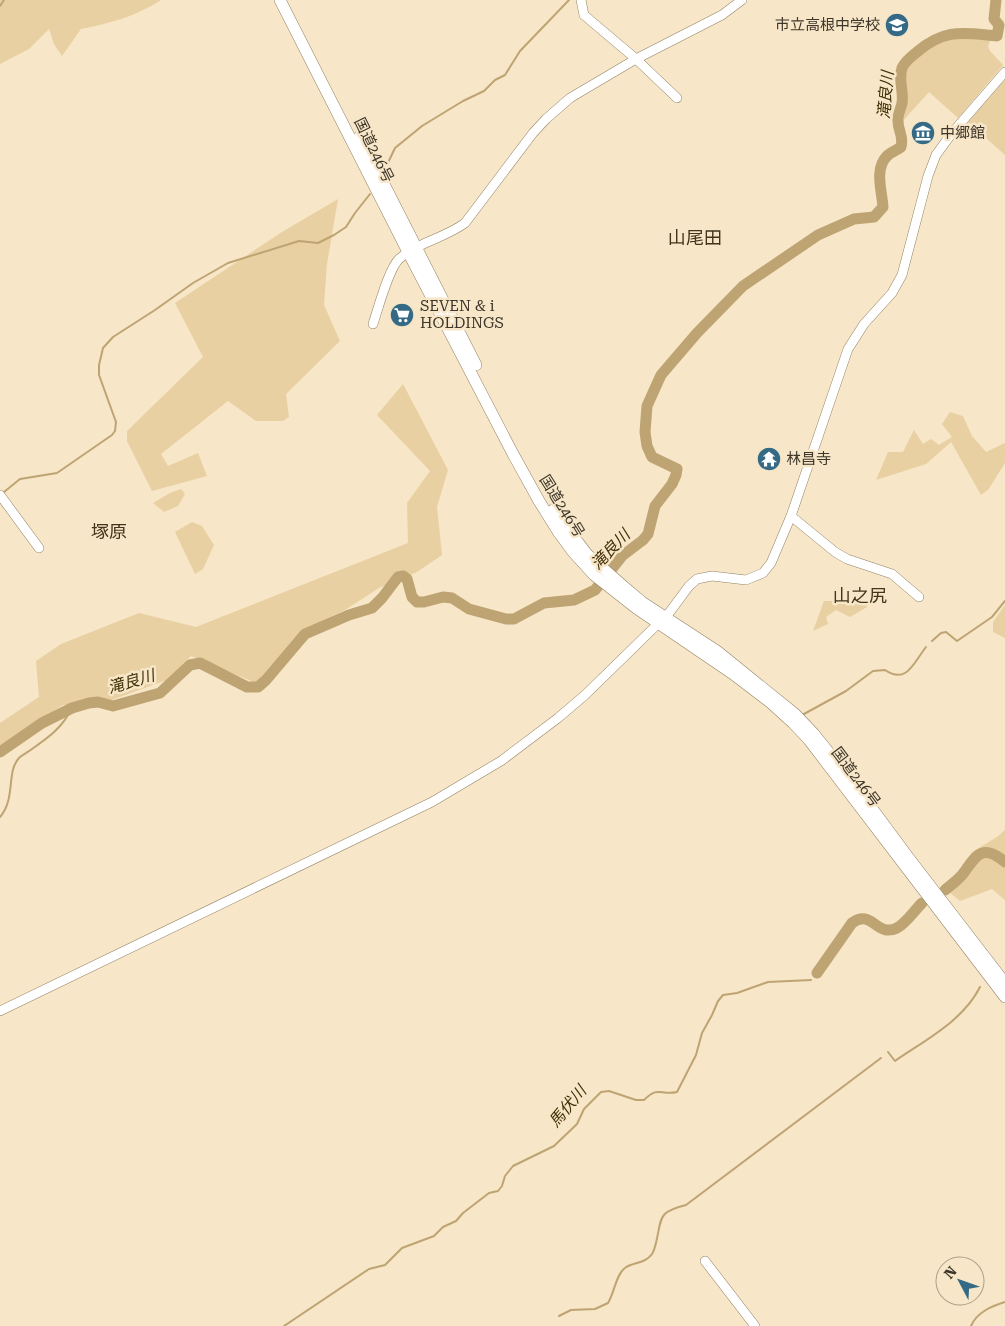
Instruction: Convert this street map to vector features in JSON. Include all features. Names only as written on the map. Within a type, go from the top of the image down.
[{"type":"highway","name":"国道246号","points":[[280,0],[546,498],[570,534],[598,571],[618,589],[733,674],[793,723],[814,747],[1005,998]]},
{"type":"highway","name":"国道246号","points":[[288,0],[384,184],[412,250]]},
{"type":"highway","name":"国道246号","points":[[662,620],[717,651],[768,690],[808,727],[854,784],[908,858],[1005,983]]},
{"type":"street","points":[[581,0],[584,15],[636,59],[677,98]]},
{"type":"street","points":[[373,324],[398,259],[465,223],[546,119],[578,92],[722,14],[742,0]]},
{"type":"street","points":[[0,1011],[406,815],[471,780],[530,740],[584,695],[662,620],[689,586],[697,579],[712,576],[746,580],[763,574],[771,562],[791,516],[848,349],[864,324],[892,293],[902,275],[928,176],[936,155],[952,133],[1005,72]]},
{"type":"street","points":[[0,495],[39,548]]},
{"type":"street","points":[[791,516],[846,559],[892,574],[919,597]]},
{"type":"street","points":[[705,1261],[755,1326]]},
{"type":"shaded area","points":[[0,0],[161,0],[142,11],[122,19],[81,29],[62,56],[54,44],[49,29],[29,49],[0,64]]},
{"type":"shaded area","points":[[971,34],[991,39],[988,46],[990,51],[1003,65],[958,118],[929,92],[901,123],[906,99],[905,70],[909,64],[931,45],[943,39],[953,35]]},
{"type":"shaded area","points":[[1005,80],[1005,155],[968,122]]},
{"type":"shaded area","points":[[338,199],[327,264],[324,305],[340,341],[286,394],[289,417],[283,421],[256,421],[228,401],[161,454],[168,466],[198,453],[207,476],[152,491],[127,441],[127,431],[203,357],[175,303],[282,232]]},
{"type":"shaded area","points":[[403,384],[448,470],[437,507],[442,555],[417,572],[379,588],[345,610],[303,630],[256,683],[191,656],[167,680],[103,703],[63,705],[0,745],[0,723],[39,697],[36,661],[61,644],[139,613],[196,627],[408,543],[407,503],[430,471],[377,415]]},
{"type":"shaded area","points":[[950,412],[963,416],[972,436],[986,452],[1005,443],[1005,463],[988,490],[981,495],[951,442],[926,464],[876,480],[888,452],[903,452],[914,430],[923,444],[931,439],[939,445],[952,437],[942,424]]},
{"type":"shaded area","points":[[181,489],[185,494],[178,506],[164,512],[153,503],[170,493]]},
{"type":"shaded area","points":[[192,522],[202,526],[214,545],[203,569],[195,574],[175,532]]},
{"type":"shaded area","points":[[824,601],[866,601],[867,607],[850,617],[836,610],[826,617],[828,624],[813,631]]},
{"type":"shaded area","points":[[1005,605],[1005,638],[993,632],[993,622]]},
{"type":"shaded area","points":[[1005,830],[1005,900],[992,889],[960,901],[948,891],[972,852]]},
{"type":"waterway","points":[[0,6],[4,0]]},
{"type":"waterway","points":[[385,169],[395,148],[422,126],[463,101],[484,91],[495,80],[505,75],[520,51],[569,0]]},
{"type":"waterway","name":"滝良川","points":[[0,752],[42,723],[72,708],[98,702],[113,706],[160,693],[190,665],[200,663],[247,687],[258,687],[305,634],[349,615],[372,608],[398,577],[403,576],[407,579],[412,597],[417,602],[443,597],[452,598],[469,609],[506,619],[514,619],[544,603],[574,600],[595,590],[622,556],[648,534],[655,506],[672,484],[676,475],[677,469],[652,457],[647,446],[645,432],[647,406],[661,375],[697,333],[743,286],[818,235],[854,219],[874,217],[883,207],[880,180],[881,167],[887,156],[901,147],[902,143],[898,119],[902,103],[901,72],[903,66],[910,57],[927,44],[946,36],[964,33],[997,36],[999,25],[994,19],[996,0]]},
{"type":"waterway","points":[[4,492],[20,479],[57,473],[115,431],[116,422],[99,375],[103,348],[113,337],[193,283],[228,263],[299,241],[318,243],[334,235],[346,227],[370,194]]},
{"type":"waterway","points":[[932,641],[941,633],[946,632],[957,641],[992,617],[1005,601]]},
{"type":"waterway","points":[[804,714],[846,691],[873,671],[885,670],[899,675],[904,673],[914,665],[926,647]]},
{"type":"waterway","name":"滝良川","points":[[0,817],[8,802],[15,764],[20,757],[55,731],[72,708]]},
{"type":"waterway","name":"馬伏川","points":[[945,890],[982,853],[987,852],[1005,862]]},
{"type":"waterway","name":"馬伏川","points":[[817,973],[852,923],[859,919],[865,919],[879,927],[890,930],[904,923],[922,903]]},
{"type":"waterway","name":"馬伏川","points":[[284,1326],[369,1269],[385,1265],[402,1248],[434,1236],[443,1227],[456,1221],[463,1213],[489,1193],[498,1191],[502,1186],[505,1176],[513,1166],[554,1146],[577,1124],[584,1109],[601,1092],[609,1091],[636,1100],[644,1100],[657,1092],[677,1092],[696,1055],[702,1033],[723,995],[737,993],[768,982],[811,980]]},
{"type":"waterway","points":[[888,1052],[895,1061],[931,1037],[964,1010],[980,987]]},
{"type":"waterway","points":[[559,1316],[571,1310],[595,1309],[608,1303],[622,1271],[628,1266],[646,1260],[652,1254],[660,1222],[665,1214],[670,1210],[686,1205],[881,1058]]},
{"type":"waterway","points":[[971,1326],[981,1313],[1005,1302]]},
{"type":"place","name":"市立高根中学校","points":[[897,25]]},
{"type":"place","name":"中郷館","points":[[923,133]]},
{"type":"place","name":"SEVEN & i HOLDINGS","points":[[402,315]]},
{"type":"place","name":"林昌寺","points":[[769,459]]},
{"type":"district","name":"山尾田","points":[[695,238]]},
{"type":"district","name":"塚原","points":[[109,532]]},
{"type":"district","name":"山之尻","points":[[860,596]]}]
